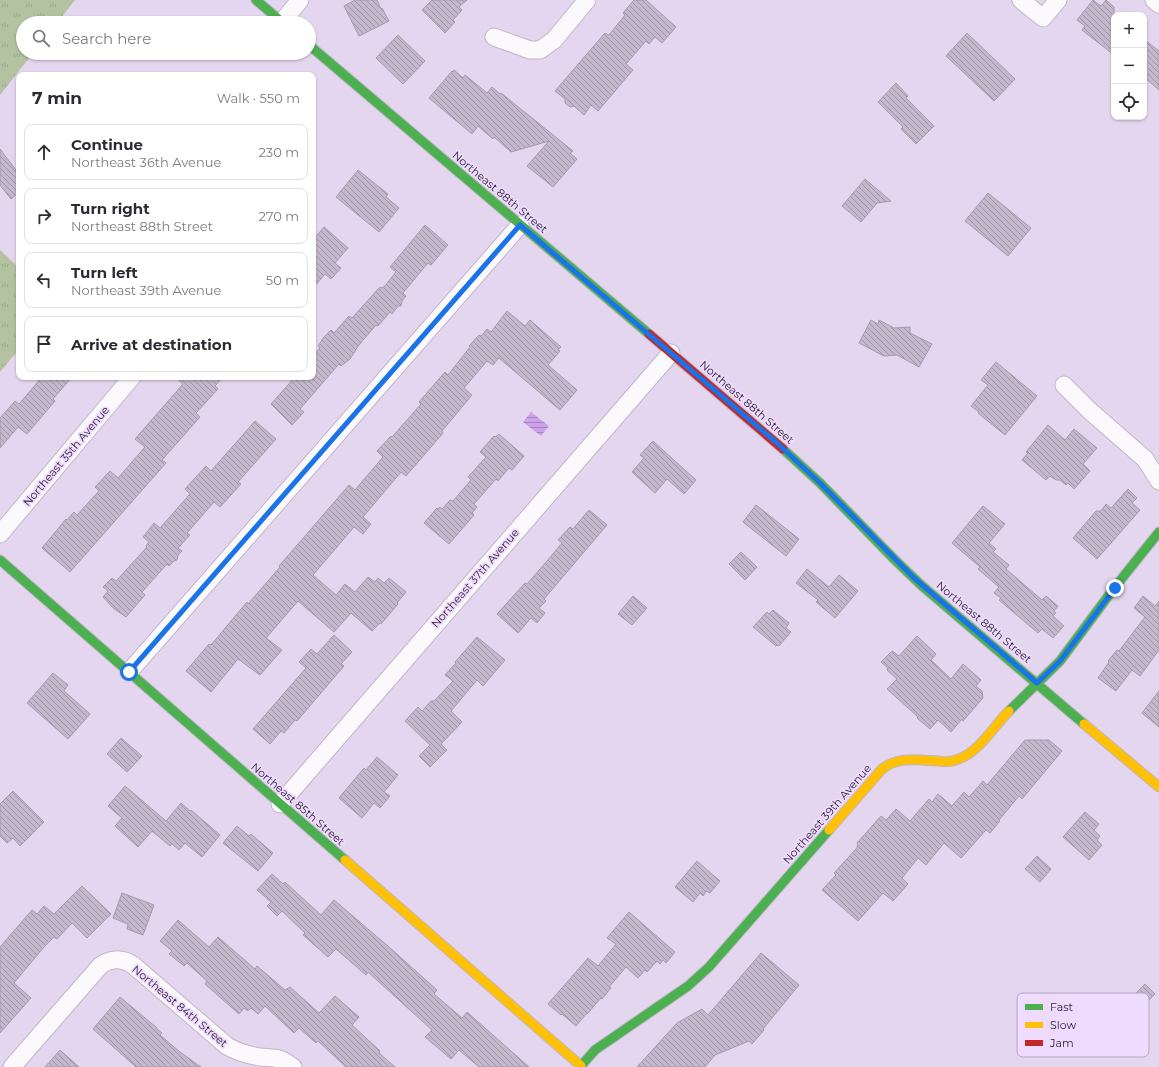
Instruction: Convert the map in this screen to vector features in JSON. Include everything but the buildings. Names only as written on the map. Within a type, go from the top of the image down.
[{"type":"street","points":[[256,0],[274,16]]},
{"type":"street","points":[[287,16],[300,0]]},
{"type":"street","points":[[494,37],[530,50],[540,50],[554,40],[587,0]]},
{"type":"street","points":[[1021,0],[1043,18],[1058,0]]},
{"type":"street","points":[[1154,0],[1159,4]]},
{"type":"street","name":"Northeast 88th Street","points":[[316,51],[777,443],[921,585],[1159,787]]},
{"type":"street","points":[[129,672],[520,225]]},
{"type":"street","name":"Northeast 37th Avenue","points":[[280,804],[671,353]]},
{"type":"street","name":"Northeast 35th Avenue","points":[[0,534],[129,380]]},
{"type":"street","points":[[1064,385],[1145,459],[1159,481]]},
{"type":"street","name":"Northeast 39th Avenue","points":[[580,1066],[595,1050],[700,977],[888,764],[906,759],[947,762],[964,757],[979,746],[1004,716],[1018,704],[1060,661],[1159,532]]},
{"type":"street","name":"Northeast 85th Street","points":[[0,560],[580,1066]]},
{"type":"street","name":"Northeast 84th Street","points":[[12,1067],[100,966],[113,960],[124,960],[133,966],[233,1050],[259,1057],[282,1060],[293,1067]]},
{"type":"green space","points":[[0,0],[75,0],[62,16],[16,16],[16,60],[28,60],[18,72],[16,72],[16,75],[0,95]]},
{"type":"green space","points":[[0,250],[16,265],[16,353],[0,372]]},
{"type":"shaded area","points":[[531,412],[549,426],[541,436],[523,422]]},
{"type":"traffic: fast","points":[[256,0],[275,16]]},
{"type":"traffic: fast","points":[[316,51],[649,334]]},
{"type":"traffic: fast","points":[[783,449],[820,483],[921,585],[1084,724]]},
{"type":"traffic: fast","points":[[1009,711],[1060,661],[1115,587],[1159,532]]},
{"type":"traffic: fast","points":[[0,560],[345,860]]},
{"type":"traffic: fast","points":[[580,1067],[595,1050],[688,986],[709,967],[829,830]]},
{"type":"traffic: slow","points":[[829,830],[882,769],[888,765],[901,760],[942,762],[956,760],[972,751],[979,745],[1009,711]]},
{"type":"traffic: slow","points":[[1084,724],[1159,787]]},
{"type":"traffic: slow","points":[[345,860],[581,1066]]},
{"type":"traffic: jam","points":[[649,334],[783,449]]},
{"type":"route","points":[[129,672],[520,225],[777,443],[820,483],[914,578],[1037,683],[1060,661],[1115,588]]}]
